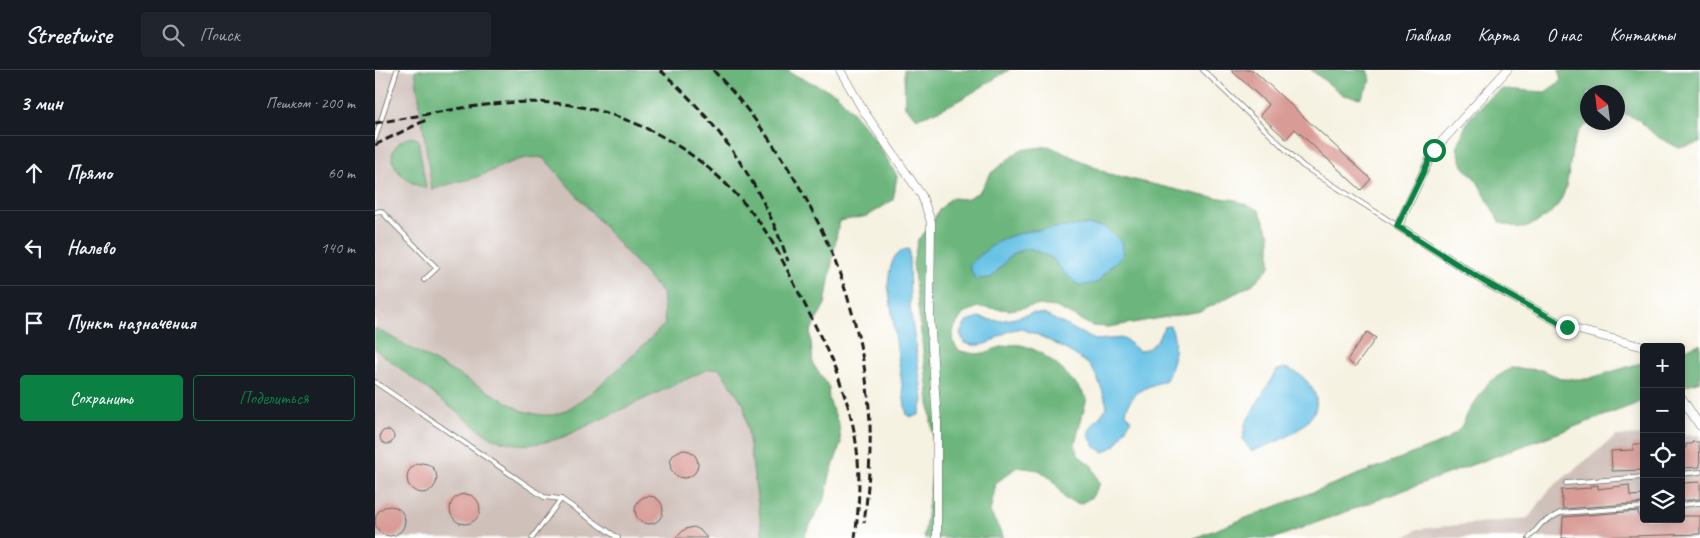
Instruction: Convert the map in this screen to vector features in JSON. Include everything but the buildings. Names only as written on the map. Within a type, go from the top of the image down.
[{"type":"street","points":[[840,70],[863,110],[922,196],[931,222],[930,316],[937,421],[937,538]]},
{"type":"street","points":[[1507,70],[1434,150],[1397,226],[1485,282],[1567,327],[1640,346]]},
{"type":"street","points":[[1685,403],[1700,426]]},
{"type":"lane","points":[[375,139],[397,70]]},
{"type":"lane","points":[[1203,70],[1303,166],[1397,226]]},
{"type":"lane","points":[[375,212],[381,211],[437,268],[424,280]]},
{"type":"lane","points":[[375,382],[544,496],[561,499],[618,538]]},
{"type":"lane","points":[[1685,474],[1700,472]]},
{"type":"lane","points":[[1566,484],[1640,477]]},
{"type":"lane","points":[[531,538],[561,499]]},
{"type":"lane","points":[[1685,505],[1700,503]]},
{"type":"lane","points":[[1529,538],[1542,523],[1560,513],[1640,507]]},
{"type":"shaded area","points":[[375,70],[477,70],[753,396],[764,538],[375,538]]},
{"type":"shaded area","points":[[1640,435],[1640,523],[1685,523],[1685,435],[1700,435],[1700,538],[1403,538],[1418,529],[1528,518],[1551,488],[1616,436]]},
{"type":"green space","points":[[415,70],[789,70],[790,73],[837,94],[873,136],[897,176],[893,200],[868,216],[839,221],[825,304],[810,332],[813,364],[829,387],[828,397],[839,426],[841,443],[830,475],[825,498],[803,538],[763,538],[744,405],[719,368],[706,370],[563,437],[535,444],[516,444],[488,436],[375,349],[375,328],[523,411],[540,415],[553,415],[569,408],[597,387],[665,324],[662,293],[544,158],[533,157],[515,161],[480,176],[432,190]]},
{"type":"green space","points":[[904,70],[1009,70],[954,103],[917,118],[905,107]]},
{"type":"green space","points":[[1311,70],[1367,70],[1371,81],[1361,98],[1343,95]]},
{"type":"green space","points":[[1559,70],[1700,70],[1700,143],[1679,148],[1656,136],[1639,120],[1625,114],[1625,85],[1580,85],[1581,130],[1574,142],[1566,185],[1561,199],[1552,212],[1526,227],[1500,223],[1477,181],[1463,166],[1457,147],[1468,120],[1488,98],[1503,89],[1545,92],[1561,81]]},
{"type":"green space","points":[[411,137],[418,139],[426,188],[406,179],[394,164],[392,156],[394,149],[400,142]]},
{"type":"green space","points":[[1049,146],[1109,174],[1199,195],[1235,200],[1259,210],[1270,235],[1270,267],[1253,284],[1202,311],[1109,327],[1092,326],[1056,307],[1037,305],[1010,310],[978,307],[963,314],[954,328],[952,340],[958,350],[975,354],[1010,345],[1032,348],[1054,362],[1081,390],[1087,398],[1075,443],[1078,455],[1092,466],[1100,484],[1092,497],[1080,504],[1065,499],[1054,481],[1039,470],[1017,467],[996,483],[990,512],[1004,538],[924,538],[935,455],[913,263],[918,239],[931,226],[938,211],[951,198],[966,199],[979,192],[991,173],[1020,150]],"holes":[[[1030,230],[1047,230],[1115,262],[1097,283],[1065,274],[1052,258],[1029,248],[1012,254],[1001,265]]]},
{"type":"green space","points":[[1700,344],[1700,381],[1685,386],[1685,349]]},
{"type":"green space","points":[[1640,363],[1640,402],[1275,538],[1194,538],[1445,441],[1460,429],[1469,411],[1489,382],[1511,368],[1542,370],[1563,379],[1587,379]]},
{"type":"water","points":[[1079,225],[1103,226],[1122,242],[1124,254],[1106,271],[1097,283],[1080,286],[1065,274],[1052,258],[1029,248],[1012,254],[991,278],[975,279],[969,266],[995,244],[1007,238],[1032,231]]},
{"type":"water","points":[[909,249],[910,307],[923,400],[919,415],[912,417],[907,415],[905,406],[888,284],[895,257],[903,250]]},
{"type":"water","points":[[1032,313],[1044,314],[1095,340],[1124,338],[1139,351],[1152,346],[1164,327],[1170,326],[1175,346],[1171,367],[1166,380],[1141,391],[1131,400],[1126,413],[1131,420],[1116,445],[1104,452],[1095,447],[1088,434],[1107,406],[1091,367],[1055,344],[1023,330],[1012,330],[988,343],[977,345],[964,343],[960,333],[967,321],[979,317],[999,320],[1012,319]]},
{"type":"water","points":[[1284,368],[1299,374],[1306,380],[1316,399],[1315,410],[1309,420],[1299,429],[1274,443],[1251,451],[1243,440],[1245,424],[1276,371]]},
{"type":"railway","points":[[660,70],[701,111],[737,157],[766,207],[788,261]]},
{"type":"railway","points":[[713,70],[745,107],[775,147],[801,190],[823,234],[842,280],[856,327],[866,376],[870,450],[864,523]]},
{"type":"railway","points":[[375,123],[500,103],[551,103],[576,106],[604,112],[656,133],[704,164],[725,183],[762,226],[780,255],[833,365],[851,418],[856,444],[859,473],[855,538]]},
{"type":"railway","points":[[375,145],[428,119]]},
{"type":"route","points":[[1434,150],[1397,226],[1485,282],[1567,327]]}]
